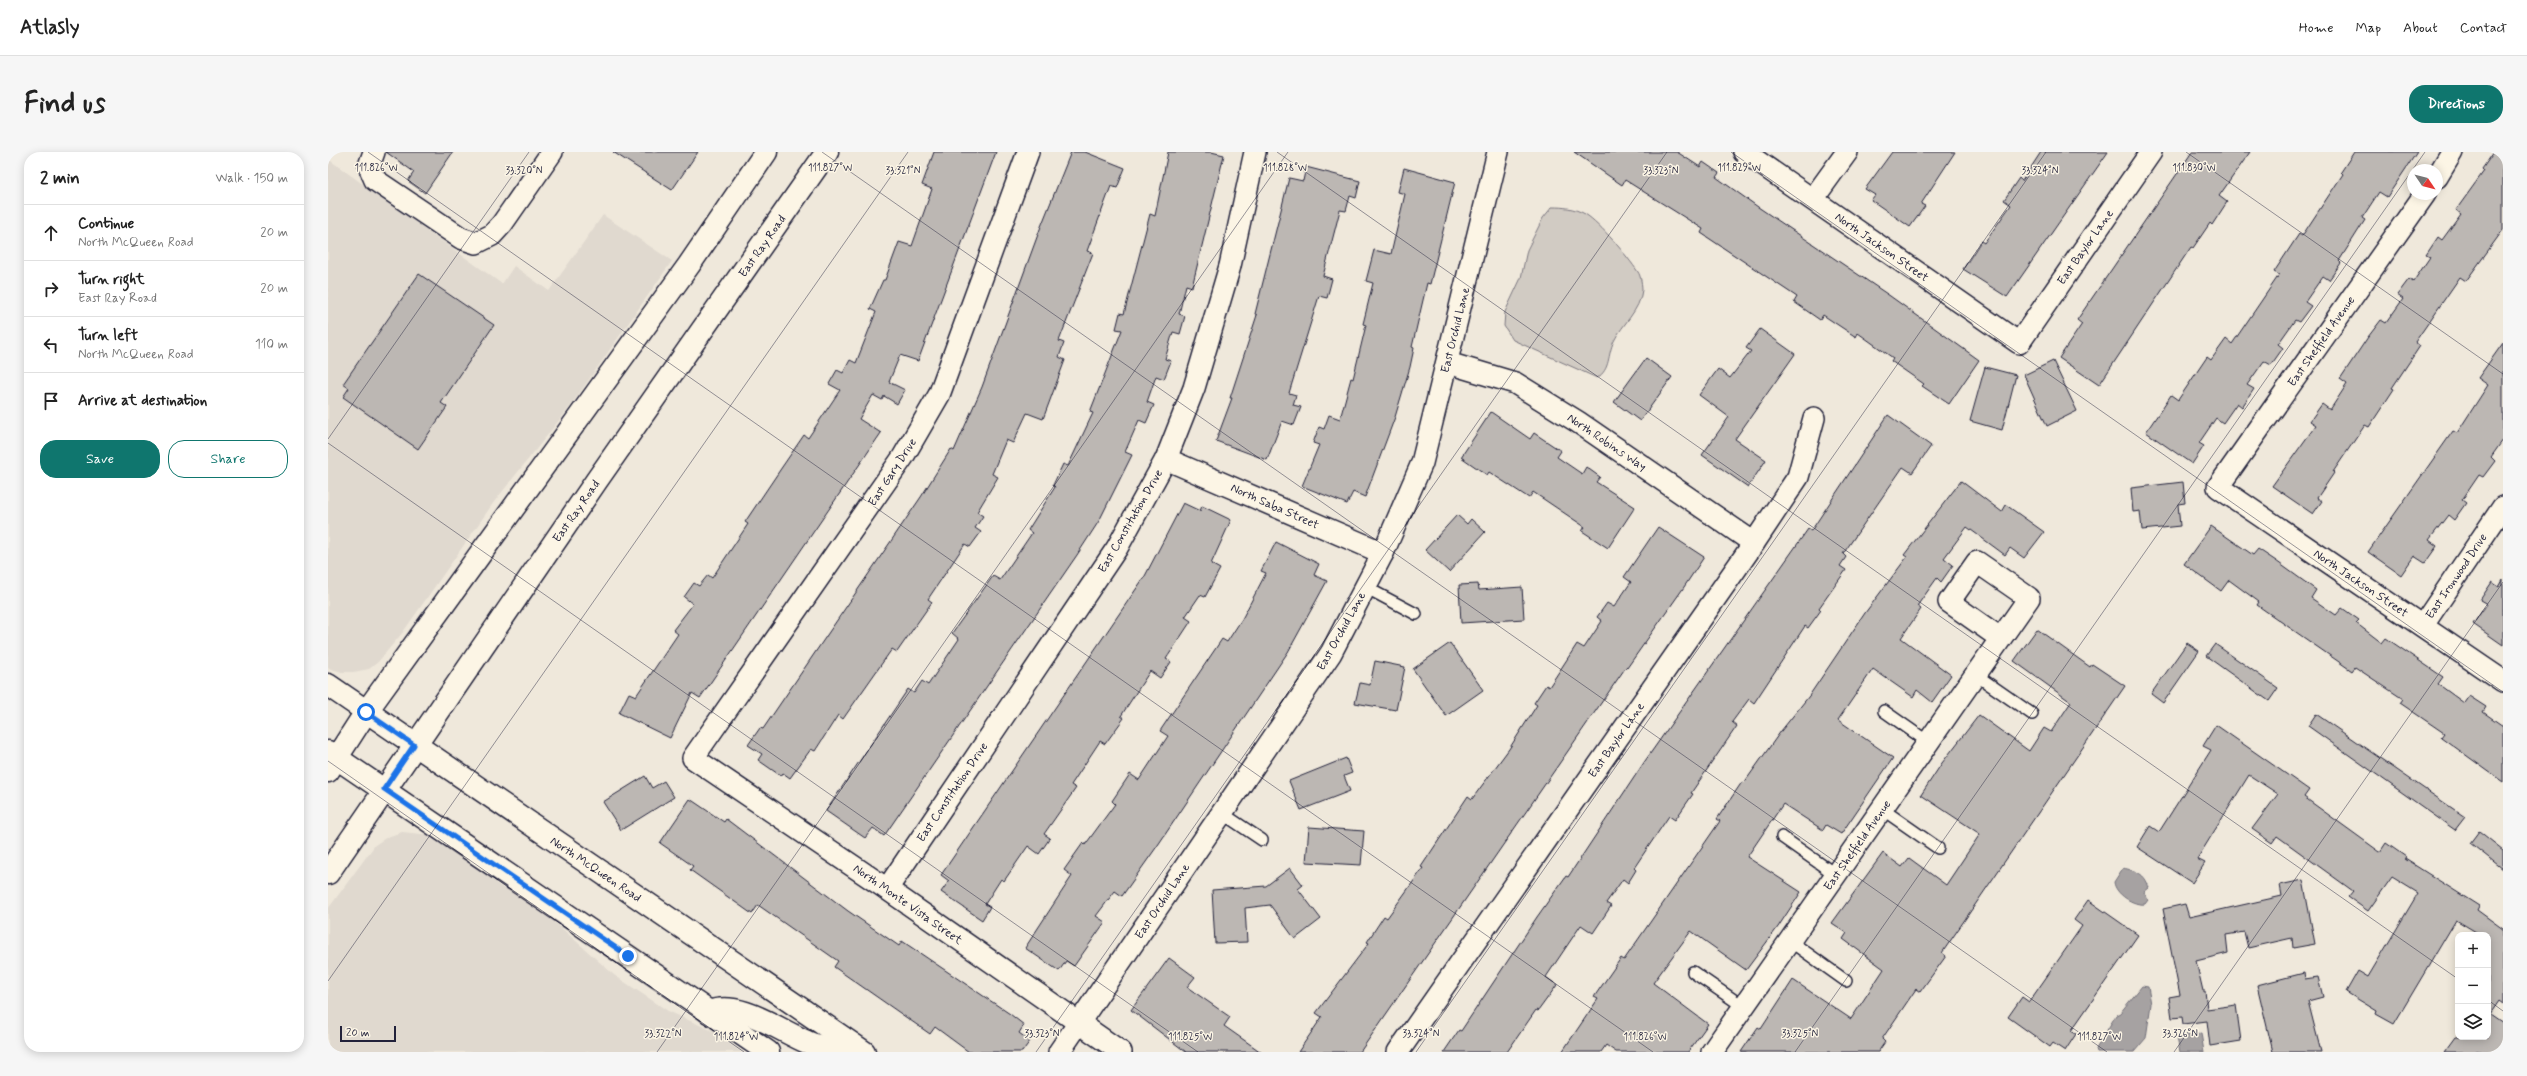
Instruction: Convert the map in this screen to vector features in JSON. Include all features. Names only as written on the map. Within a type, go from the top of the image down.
[{"type":"main road","points":[[766,152],[689,265],[330,760],[384,789],[768,1052]]},
{"type":"main road","name":"East Ray Road","points":[[328,873],[414,745],[827,152]]},
{"type":"main road","name":"North McQueen Road","points":[[328,685],[864,1052]]},
{"type":"main road","points":[[709,1012],[719,1008],[738,1010],[808,1043],[843,1052]]},
{"type":"street","points":[[374,152],[369,166],[375,180],[461,238],[476,243],[492,235],[502,224],[552,152]]},
{"type":"street","name":"East Gary Drive","points":[[693,758],[903,457],[939,395],[1028,152]]},
{"type":"street","name":"East Constitution Drive","points":[[887,889],[1117,548],[1166,458],[1194,388],[1230,266],[1255,152]]},
{"type":"street","name":"East Orchid Lane","points":[[1059,1052],[1331,654],[1383,553],[1422,463],[1448,364],[1498,152]]},
{"type":"street","name":"North Jackson Street","points":[[1744,152],[1813,198],[2019,343]]},
{"type":"street","points":[[1813,198],[1847,152]]},
{"type":"street","name":"East Baylor Lane","points":[[2019,343],[2151,152]]},
{"type":"street","points":[[2443,167],[2452,152]]},
{"type":"street","name":"East Sheffield Avenue","points":[[2218,487],[2421,200]]},
{"type":"street","name":"North Robins Way","points":[[1448,364],[1515,383],[1578,422],[1754,543]]},
{"type":"street","name":"East Baylor Lane","points":[[1398,1052],[1754,543],[1798,477],[1814,418]]},
{"type":"street","name":"North Saba Street","points":[[1166,458],[1383,553]]},
{"type":"street","name":"North Jackson Street","points":[[2218,487],[2423,625],[2503,681]]},
{"type":"street","name":"East Ironwood Drive","points":[[2423,625],[2503,507]]},
{"type":"street","name":"East Sheffield Avenue","points":[[1712,1052],[2000,638]]},
{"type":"street","name":"North Monte Vista Street","points":[[693,758],[887,889],[1121,1052]]},
{"type":"lane","points":[[1365,587],[1416,614]]},
{"type":"lane","points":[[1976,674],[2032,714]]},
{"type":"lane","points":[[1884,711],[1928,742]]},
{"type":"lane","points":[[1882,809],[1938,848]]},
{"type":"lane","points":[[1222,813],[1262,840]]},
{"type":"lane","points":[[1782,838],[1836,875]]},
{"type":"lane","points":[[1790,941],[1846,981]]},
{"type":"lane","points":[[1693,972],[1744,1007]]},
{"type":"shaded area","points":[[328,159],[502,284],[514,266],[549,291],[603,215],[672,261],[569,408],[494,502],[403,632],[378,662],[369,669],[353,672],[342,672],[328,668]]},
{"type":"shaded area","points":[[1552,207],[1573,209],[1591,218],[1621,249],[1641,278],[1641,298],[1634,311],[1617,335],[1612,346],[1607,366],[1597,378],[1513,340],[1504,326],[1505,312],[1521,278],[1527,250],[1543,218]]},
{"type":"shaded area","points":[[402,832],[431,835],[548,916],[614,975],[668,1011],[722,1035],[747,1052],[328,1052],[328,909],[375,845],[387,837]]},
{"type":"shaded area","points":[[2123,868],[2136,872],[2145,879],[2149,888],[2144,892],[2148,900],[2145,904],[2131,901],[2121,895],[2118,891],[2114,882]]},
{"type":"shaded area","points":[[2142,986],[2148,987],[2151,1004],[2146,1038],[2134,1052],[2097,1052],[2096,1049],[2116,1015],[2120,1013]]},
{"type":"shaded area","points":[[2201,1033],[2204,1052],[2180,1052],[2177,1038]]},
{"type":"building","points":[[386,152],[453,152],[425,193],[408,181],[414,172]]},
{"type":"building","points":[[613,152],[698,152],[672,190]]},
{"type":"building","points":[[934,152],[996,152],[918,361],[900,355],[889,382],[905,390],[897,404],[884,396],[882,400],[873,395],[859,419],[881,433],[700,698],[692,693],[670,738],[619,713],[629,693],[636,696],[678,634],[673,630],[693,604],[684,597],[694,583],[699,586],[708,575],[712,578],[748,524],[745,522],[780,470],[804,435],[808,438],[840,390],[829,384],[837,370],[843,373],[850,360],[856,363],[876,312],[870,309],[883,280],[885,280],[899,242],[912,246],[932,189],[922,185]]},
{"type":"building","points":[[1071,152],[1085,152],[1125,168],[1117,188],[1111,186],[1087,251],[1093,253],[1059,341],[1064,343],[1059,357],[1065,360],[1043,419],[1027,413],[1013,443],[1006,440],[992,474],[998,477],[977,512],[983,516],[975,528],[981,532],[970,547],[965,544],[928,599],[932,602],[897,652],[892,649],[843,719],[838,715],[815,751],[811,749],[790,778],[783,773],[781,776],[758,760],[762,754],[748,745],[760,728],[763,729],[921,497],[951,449],[954,451],[982,387],[1040,229]]},
{"type":"building","points":[[1168,152],[1211,152],[1224,155],[1192,287],[1186,285],[1179,314],[1185,316],[1180,334],[1173,332],[1165,359],[1171,361],[1164,379],[1156,376],[1147,402],[1154,405],[1146,423],[1139,420],[1125,452],[1132,455],[1099,521],[1077,555],[884,836],[873,828],[865,838],[826,811],[908,689],[914,693],[922,681],[928,685],[959,639],[952,633],[993,576],[1000,580],[1032,533],[1028,530],[1055,487],[1053,485],[1063,464],[1068,466],[1093,413],[1090,412],[1122,330],[1116,329],[1120,313],[1124,314],[1150,214],[1155,216]]},
{"type":"building","points":[[1574,152],[1677,152],[1700,167],[1703,162],[1719,173],[1716,177],[1890,296],[1979,360],[1949,404],[1922,386],[1924,384],[1891,361],[1893,358],[1858,333],[1856,337],[1823,315],[1820,320],[1794,302],[1797,297],[1701,233],[1703,229],[1625,180],[1622,185]]},
{"type":"building","points":[[1892,152],[1955,152],[1921,204],[1925,206],[1910,227],[1871,200],[1875,195],[1865,189]]},
{"type":"building","points":[[2041,152],[2108,152],[2007,297],[1963,269],[1981,241],[1984,243],[2011,205],[2004,200],[2019,178],[2022,181]]},
{"type":"building","points":[[2192,152],[2250,152],[2219,196],[2227,202],[2212,225],[2210,223],[2193,248],[2191,247],[2099,385],[2059,358],[2082,324],[2077,320]]},
{"type":"building","points":[[2354,152],[2417,152],[2409,164],[2407,164],[2407,167],[2387,197],[2379,192],[2362,218],[2365,220],[2339,261],[2341,263],[2329,280],[2323,276],[2305,302],[2311,306],[2299,322],[2295,320],[2278,344],[2283,348],[2271,365],[2264,361],[2247,385],[2254,389],[2242,407],[2237,403],[2223,423],[2216,418],[2199,443],[2204,446],[2192,464],[2146,432],[2171,395],[2178,400],[2207,357],[2211,360],[2226,339],[2232,344],[2279,275],[2274,272],[2299,234],[2302,236],[2343,174],[2341,172]]},
{"type":"building","points":[[2494,152],[2503,152],[2503,230],[2466,281],[2460,277],[2415,342],[2420,346],[2392,388],[2394,389],[2369,427],[2365,425],[2333,472],[2334,473],[2317,498],[2322,501],[2313,514],[2272,486],[2316,425],[2310,421],[2322,404],[2330,410],[2347,384],[2340,379],[2368,337],[2381,320],[2386,323],[2403,299],[2397,295],[2409,279],[2413,282],[2430,257],[2426,255],[2438,237],[2442,240],[2461,214],[2456,210],[2484,171],[2482,169]]},
{"type":"building","points":[[1306,167],[1360,181],[1356,198],[1350,196],[1346,211],[1340,210],[1323,276],[1332,279],[1327,298],[1319,296],[1289,393],[1296,395],[1293,405],[1301,407],[1294,425],[1282,421],[1267,460],[1216,441],[1232,398],[1230,398],[1257,315],[1255,314],[1289,178],[1303,181]]},
{"type":"building","points":[[1404,168],[1455,182],[1430,284],[1427,283],[1412,347],[1414,348],[1410,367],[1395,417],[1365,497],[1353,492],[1347,504],[1302,486],[1319,445],[1313,443],[1319,427],[1324,429],[1329,415],[1340,419],[1351,378],[1353,379],[1366,325],[1363,324],[1373,283],[1366,281],[1374,250],[1391,254],[1405,194],[1398,192]]},
{"type":"building","points":[[419,274],[494,325],[441,403],[447,407],[418,449],[343,397],[349,388],[343,384]]},
{"type":"building","points":[[1760,329],[1795,354],[1735,439],[1766,460],[1748,487],[1702,455],[1729,417],[1699,395],[1718,369],[1730,378],[1751,351],[1746,348]]},
{"type":"building","points":[[2503,343],[2503,440],[2491,457],[2495,461],[2483,477],[2479,475],[2462,500],[2466,503],[2454,520],[2448,515],[2429,540],[2437,546],[2425,563],[2414,556],[2401,575],[2368,552],[2453,431],[2457,433],[2488,385],[2478,378]]},
{"type":"building","points":[[1646,358],[1672,377],[1640,421],[1614,402]]},
{"type":"building","points":[[2053,361],[2077,411],[2047,426],[2024,375]]},
{"type":"building","points":[[1985,367],[2016,375],[2002,430],[1970,421]]},
{"type":"building","points":[[1491,412],[1530,439],[1534,433],[1561,451],[1557,457],[1582,474],[1586,467],[1600,477],[1596,482],[1635,507],[1608,548],[1582,531],[1585,527],[1533,492],[1529,498],[1489,472],[1487,475],[1461,457]]},
{"type":"building","points":[[1888,415],[1931,446],[1912,473],[1903,467],[1843,554],[1846,557],[1840,566],[1846,570],[1819,608],[1821,610],[1808,628],[1805,626],[1754,703],[1749,699],[1732,722],[1737,726],[1691,793],[1693,794],[1675,820],[1669,816],[1634,868],[1636,870],[1628,883],[1623,879],[1606,903],[1611,906],[1593,933],[1581,925],[1546,977],[1557,985],[1538,1011],[1536,1010],[1507,1052],[1444,1052],[1459,1030],[1461,1031],[1537,917],[1566,876],[1568,877],[1645,761],[1808,529],[1811,531]]},
{"type":"building","points":[[1961,481],[2002,512],[2006,505],[2044,532],[2024,558],[2010,548],[2005,555],[1967,527],[1944,558],[1953,565],[1941,582],[1937,578],[1917,606],[1921,609],[1901,638],[1951,675],[1932,702],[1917,690],[1913,697],[1873,669],[1838,720],[1893,758],[1841,834],[1826,825],[1823,830],[1783,804],[1747,857],[1801,892],[1778,927],[1746,970],[1691,931],[1653,983],[1708,1024],[1688,1052],[1616,1052],[1606,1045],[1601,1052],[1562,1052],[1598,999],[1594,997],[1621,958],[1624,960],[1720,821],[1717,819],[1742,782],[1744,783],[1781,731],[1809,696],[1865,613],[1907,557],[1904,555]]},
{"type":"building","points":[[2183,482],[2185,503],[2178,504],[2180,526],[2142,530],[2140,511],[2133,512],[2131,488]]},
{"type":"building","points":[[1183,503],[1200,511],[1202,506],[1231,520],[1211,564],[1220,569],[1205,597],[1200,595],[1185,617],[1191,621],[1166,659],[1171,662],[1160,678],[1150,671],[1121,716],[1124,718],[1105,744],[1100,741],[1071,785],[1076,788],[1044,834],[1050,838],[1039,854],[1028,846],[1004,881],[1001,879],[985,904],[990,907],[982,920],[941,892],[949,881],[941,875],[1145,576]]},
{"type":"building","points":[[1457,515],[1467,524],[1471,519],[1485,532],[1449,572],[1425,550]]},
{"type":"building","points":[[2211,526],[2253,555],[2258,549],[2276,561],[2316,590],[2311,598],[2336,615],[2342,608],[2359,620],[2356,623],[2382,643],[2386,638],[2443,677],[2438,684],[2464,703],[2469,696],[2486,707],[2483,712],[2503,726],[2503,782],[2441,737],[2444,733],[2400,703],[2403,699],[2355,667],[2352,671],[2257,605],[2259,602],[2229,580],[2221,591],[2184,564]]},
{"type":"building","points":[[1658,527],[1704,557],[1682,590],[1627,668],[1626,667],[1360,1052],[1298,1052],[1322,1017],[1316,1013],[1369,943],[1367,942],[1384,916],[1387,918],[1423,868],[1421,867],[1468,796],[1472,799],[1509,749],[1537,705],[1534,703],[1546,685],[1549,687],[1577,644],[1584,648],[1602,621],[1597,617],[1607,603],[1614,607],[1631,582],[1624,577]]},
{"type":"building","points":[[1276,542],[1319,564],[1314,575],[1327,581],[1288,652],[1158,845],[1122,896],[1115,891],[1096,916],[1105,922],[1074,966],[1066,961],[1059,971],[1025,948],[1072,876],[1064,870],[1083,843],[1085,845],[1115,804],[1112,801],[1130,774],[1139,780],[1168,736],[1160,731],[1222,639],[1227,642],[1242,619],[1266,573],[1261,571]]},
{"type":"building","points":[[2503,580],[2503,645],[2473,624],[2487,604],[2480,600],[2492,582],[2499,587]]},
{"type":"building","points":[[1478,584],[1479,590],[1522,587],[1524,619],[1461,623],[1459,585]]},
{"type":"building","points":[[2037,629],[2090,667],[2092,664],[2125,686],[1942,953],[1946,956],[1920,992],[1916,989],[1882,1039],[1885,1042],[1878,1052],[1741,1052],[1758,1027],[1761,1029],[1793,980],[1851,1019],[1884,969],[1843,939],[1847,933],[1832,923],[1883,853],[1902,867],[1909,858],[1946,885],[1980,834],[1921,795],[1942,763],[1979,715],[2029,751],[2044,728],[2051,732],[2071,702],[2014,661]]},
{"type":"building","points":[[1450,643],[1483,690],[1446,716],[1413,669]]},
{"type":"building","points":[[2187,643],[2199,651],[2163,703],[2151,694]]},
{"type":"building","points":[[2215,644],[2278,688],[2269,701],[2206,656]]},
{"type":"building","points":[[1375,661],[1405,667],[1396,710],[1355,703],[1360,683],[1370,685]]},
{"type":"building","points":[[2316,714],[2465,817],[2455,830],[2308,726]]},
{"type":"building","points":[[2216,725],[2309,790],[2304,797],[2380,852],[2386,843],[2406,857],[2405,859],[2479,906],[2477,910],[2503,929],[2503,1004],[2499,1001],[2491,1013],[2491,932],[2476,932],[2456,920],[2394,1024],[2376,1014],[2377,1011],[2346,992],[2358,971],[2368,977],[2418,893],[2392,877],[2368,911],[2348,897],[2353,891],[2277,836],[2272,843],[2252,829],[2278,794],[2249,775],[2197,859],[2205,863],[2192,883],[2137,847],[2150,826],[2159,832],[2211,750],[2203,746]]},
{"type":"building","points":[[1346,758],[1352,773],[1344,776],[1350,791],[1301,810],[1289,781]]},
{"type":"building","points":[[645,776],[652,788],[664,781],[674,797],[621,830],[603,802]]},
{"type":"building","points":[[690,799],[724,822],[726,819],[848,911],[899,946],[902,941],[1010,1014],[1024,1025],[1019,1033],[1030,1041],[1022,1052],[969,1052],[935,1027],[930,1034],[834,967],[838,961],[758,905],[752,914],[690,870],[693,866],[660,843]]},
{"type":"building","points":[[1309,827],[1364,831],[1361,865],[1306,862]]},
{"type":"building","points":[[2479,831],[2503,850],[2503,869],[2470,843]]},
{"type":"building","points":[[1290,868],[1303,885],[1298,889],[1321,919],[1295,939],[1270,905],[1245,908],[1247,942],[1215,943],[1212,890],[1266,886]]},
{"type":"building","points":[[2303,880],[2315,944],[2293,948],[2292,938],[2248,948],[2244,932],[2226,935],[2228,953],[2196,961],[2203,991],[2205,991],[2207,1009],[2236,1005],[2241,1041],[2210,1046],[2207,1021],[2183,1024],[2182,1017],[2172,1018],[2169,997],[2180,995],[2163,909],[2185,904],[2189,917],[2282,896],[2280,885]]},
{"type":"building","points":[[2088,900],[2138,935],[2071,1031],[2076,1034],[2065,1051],[2053,1043],[2050,1047],[2008,1017],[2022,997],[2029,1002],[2082,926],[2074,920]]},
{"type":"building","points":[[1169,958],[1195,977],[1187,987],[1230,1017],[1224,1026],[1261,1052],[1186,1052],[1131,1010]]},
{"type":"building","points":[[2304,973],[2305,979],[2318,977],[2323,997],[2308,1001],[2321,1052],[2273,1052],[2257,985]]},
{"type":"building","points":[[2491,1015],[2503,1023],[2503,1052],[2444,1052],[2455,1037],[2455,1040],[2491,1040]]},
{"type":"route","points":[[366,712],[414,745],[384,789],[628,956]]}]
